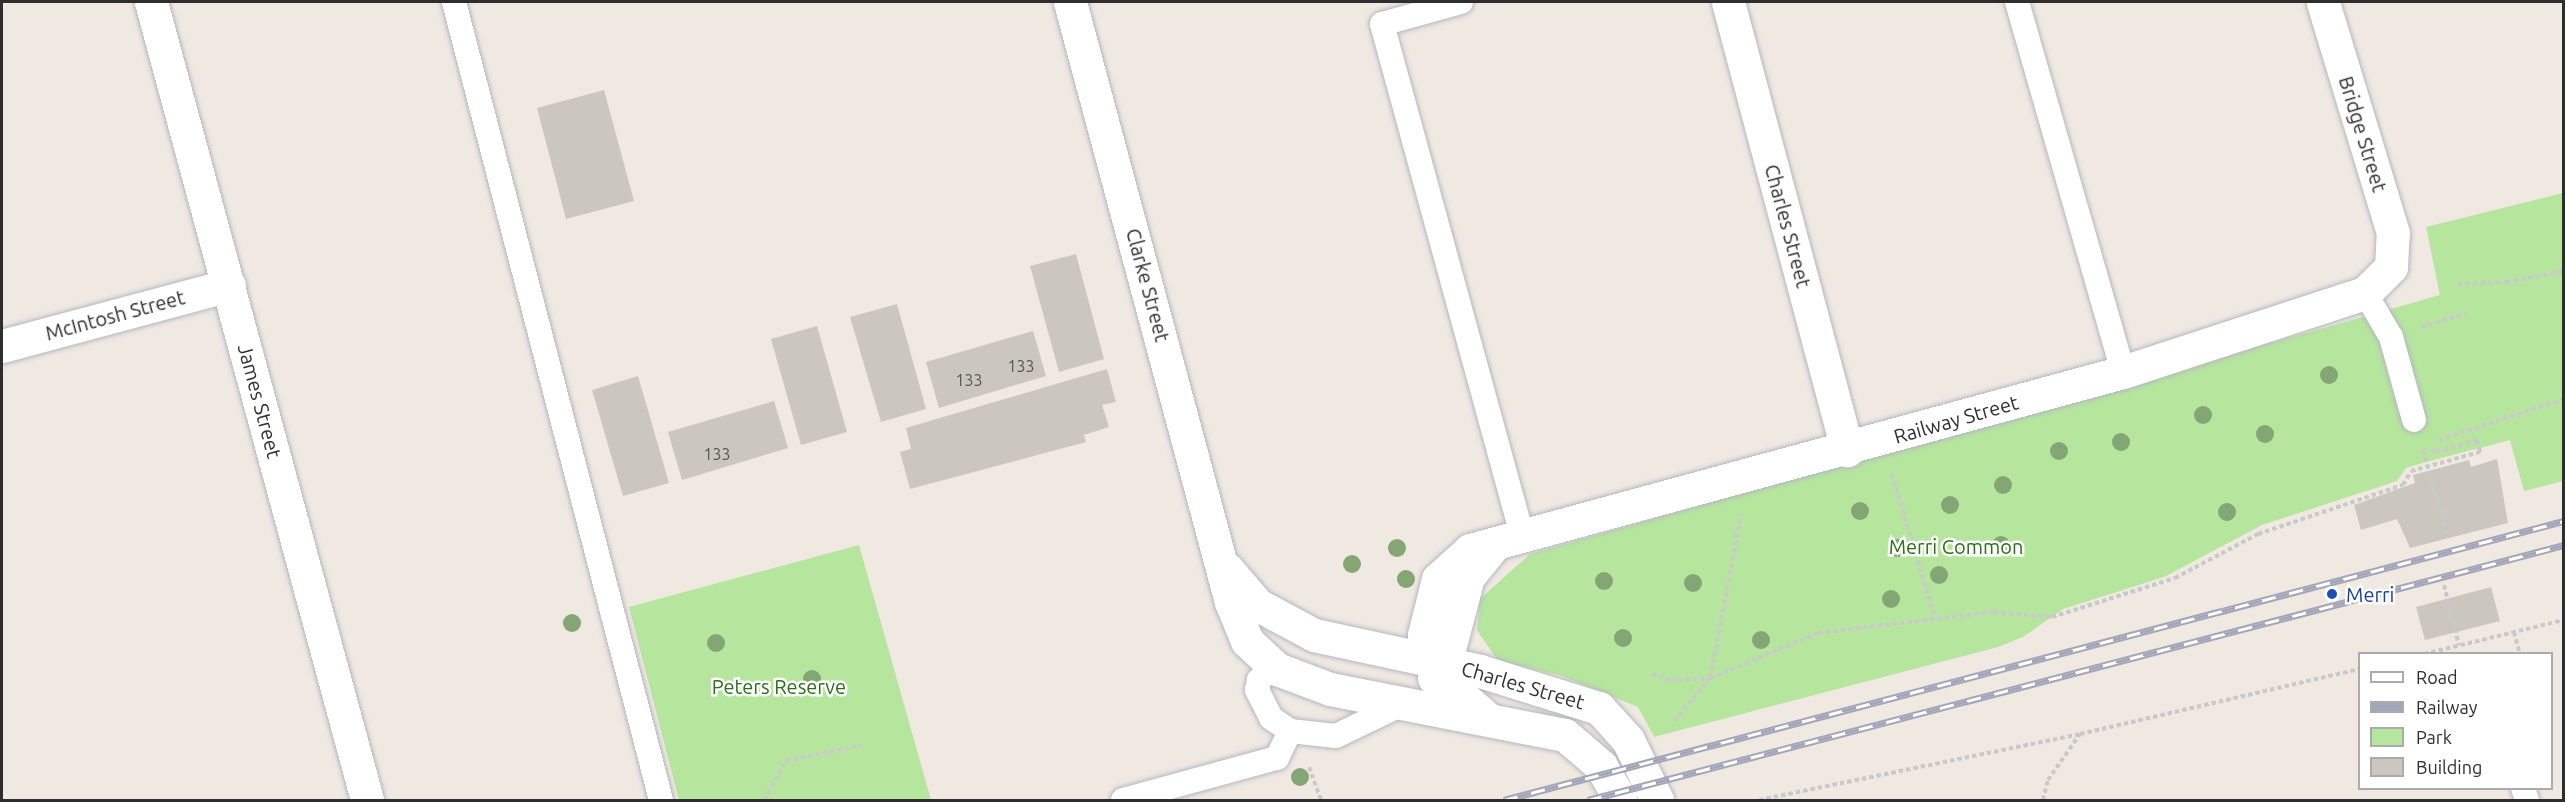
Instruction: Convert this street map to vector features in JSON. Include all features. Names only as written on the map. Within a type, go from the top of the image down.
[{"type":"street","name":"James Street","points":[[151,2],[367,801]]},
{"type":"street","name":"Clarke Street","points":[[1070,2],[1242,632],[1273,666],[1330,689],[1400,705]]},
{"type":"street","name":"Charles Street","points":[[1728,2],[1848,450]]},
{"type":"street","name":"Bridge Street","points":[[2323,2],[2393,233],[2391,267]]},
{"type":"street","name":"Railway Street","points":[[1487,718],[1457,692],[1443,663],[1424,635],[1434,587],[1460,556],[1514,537],[1885,440],[2123,372],[2365,293],[2391,267]]},
{"type":"street","name":"McIntosh Street","points":[[2,346],[229,285]]},
{"type":"street","name":"Clarke Street","points":[[1225,568],[1258,605],[1326,639],[1443,663]]},
{"type":"street","points":[[1273,666],[1298,648],[1326,639]]},
{"type":"street","name":"Charles Street","points":[[1443,663],[1545,688],[1599,708],[1623,733],[1657,801]]},
{"type":"street","points":[[1400,705],[1431,682],[1443,663]]},
{"type":"street","name":"Charles Street","points":[[1400,705],[1487,718],[1552,731],[1574,741],[1601,766],[1621,801]]},
{"type":"lane","points":[[454,2],[661,801]]},
{"type":"lane","points":[[1461,2],[1382,24],[1514,537]]},
{"type":"lane","points":[[2017,2],[2123,372]]},
{"type":"lane","points":[[2365,293],[2391,337],[2414,420]]},
{"type":"lane","points":[[1273,666],[1259,680],[1257,690],[1271,718],[1290,731],[1314,737],[1345,734],[1400,705]]},
{"type":"lane","points":[[1123,801],[1277,758],[1290,731]]},
{"type":"path","points":[[2458,284],[2506,282],[2564,271]]},
{"type":"path","points":[[2391,337],[2466,312]]},
{"type":"path","points":[[1652,674],[1670,680],[1710,678],[1818,633],[1994,612],[2052,617],[2175,578],[2258,534],[2403,485],[2411,471],[2480,452],[2477,440],[2434,453],[2431,443],[2564,399]]},
{"type":"path","points":[[1885,440],[1935,620]]},
{"type":"path","points":[[2427,466],[2448,538]]},
{"type":"path","points":[[1674,721],[1710,678],[1749,476]]},
{"type":"path","points":[[2444,585],[2459,645]]},
{"type":"path","points":[[2432,652],[2564,620]]},
{"type":"path","points":[[2514,632],[2519,652]]},
{"type":"path","points":[[1759,801],[2080,734],[2358,669]]},
{"type":"path","points":[[2043,801],[2048,780],[2080,734]]},
{"type":"path","points":[[764,801],[786,761],[861,745]]},
{"type":"green space","name":"Merri Common","points":[[2563,193],[2563,481],[2524,491],[2510,440],[2426,462],[2406,468],[2397,481],[2262,525],[2164,577],[2063,609],[2023,637],[1998,647],[1654,737],[1638,707],[1559,675],[1498,661],[1477,630],[1480,599],[1530,554],[2440,295],[2426,227]]},
{"type":"green space","name":"Peters Reserve","points":[[859,545],[931,800],[679,800],[629,607]]},
{"type":"building","points":[[604,90],[634,201],[566,219],[537,108]]},
{"type":"building","points":[[1076,254],[1104,359],[1059,372],[1030,266]]},
{"type":"building","points":[[897,304],[926,409],[881,422],[850,317]]},
{"type":"building","points":[[817,326],[847,432],[801,445],[771,339]]},
{"type":"building","points":[[1033,331],[1046,376],[939,408],[926,362]]},
{"type":"building","points":[[1107,369],[1116,402],[1102,405],[1109,427],[1084,435],[1086,442],[910,489],[900,452],[911,449],[906,428]]},
{"type":"building","points":[[638,376],[669,483],[623,496],[592,390]]},
{"type":"building","points":[[774,401],[788,448],[682,480],[668,432]]},
{"type":"building","points":[[2497,459],[2508,523],[2410,548],[2397,519],[2361,530],[2354,505],[2415,483],[2413,475],[2469,460],[2471,467]]},
{"type":"building","points":[[2491,587],[2500,621],[2425,640],[2416,607]]},
{"type":"railway","points":[[1504,800],[2564,521]]},
{"type":"railway","points":[[1588,800],[2564,545]]},
{"type":"place","name":"Merri","points":[[2332,594]]}]
